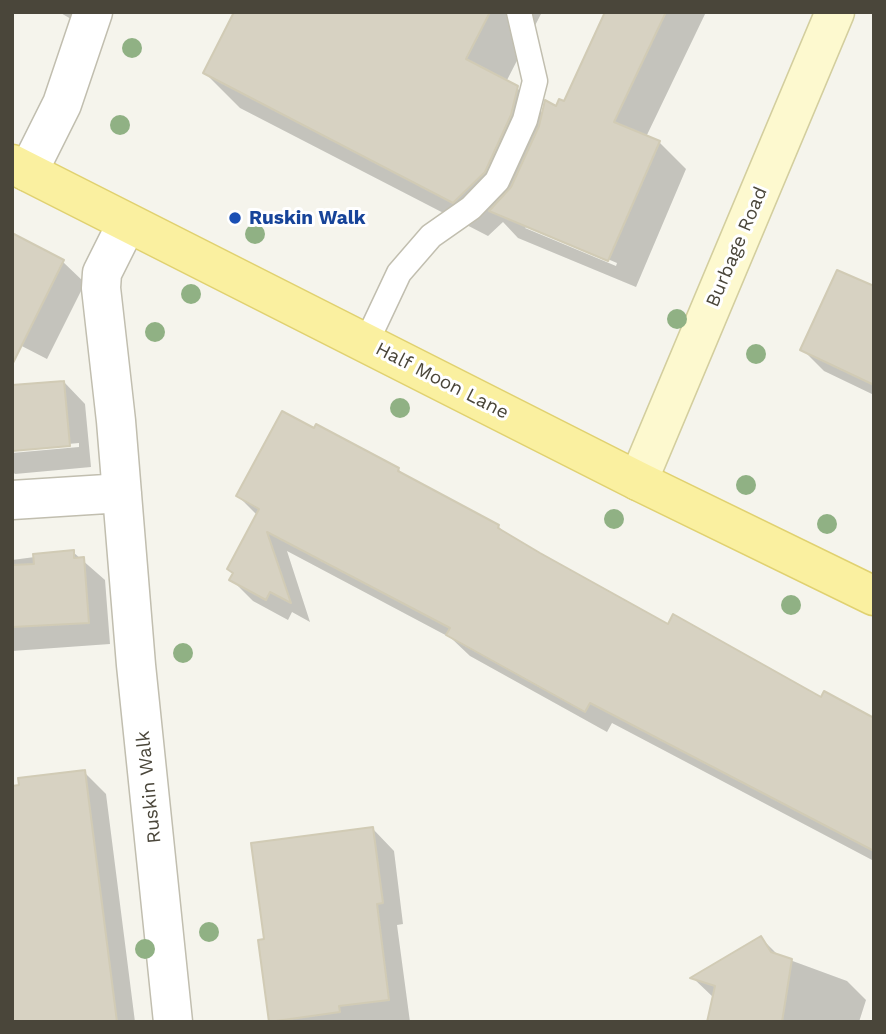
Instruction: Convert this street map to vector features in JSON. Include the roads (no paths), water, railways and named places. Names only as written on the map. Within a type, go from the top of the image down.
[{"type":"main road","name":"Half Moon Lane","points":[[20,168],[638,481],[874,596]]},
{"type":"street","points":[[20,168],[62,104],[93,12]]},
{"type":"street","name":"Burbage Road","points":[[638,481],[835,12]]},
{"type":"street","name":"Ruskin Walk","points":[[127,223],[102,273],[101,288],[173,1022]]},
{"type":"street","points":[[12,500],[122,493]]},
{"type":"lane","points":[[366,343],[399,273],[431,236],[471,208],[497,181],[520,133],[535,81],[519,12]]},
{"type":"place","name":"Ruskin Walk","points":[[235,218]]}]
